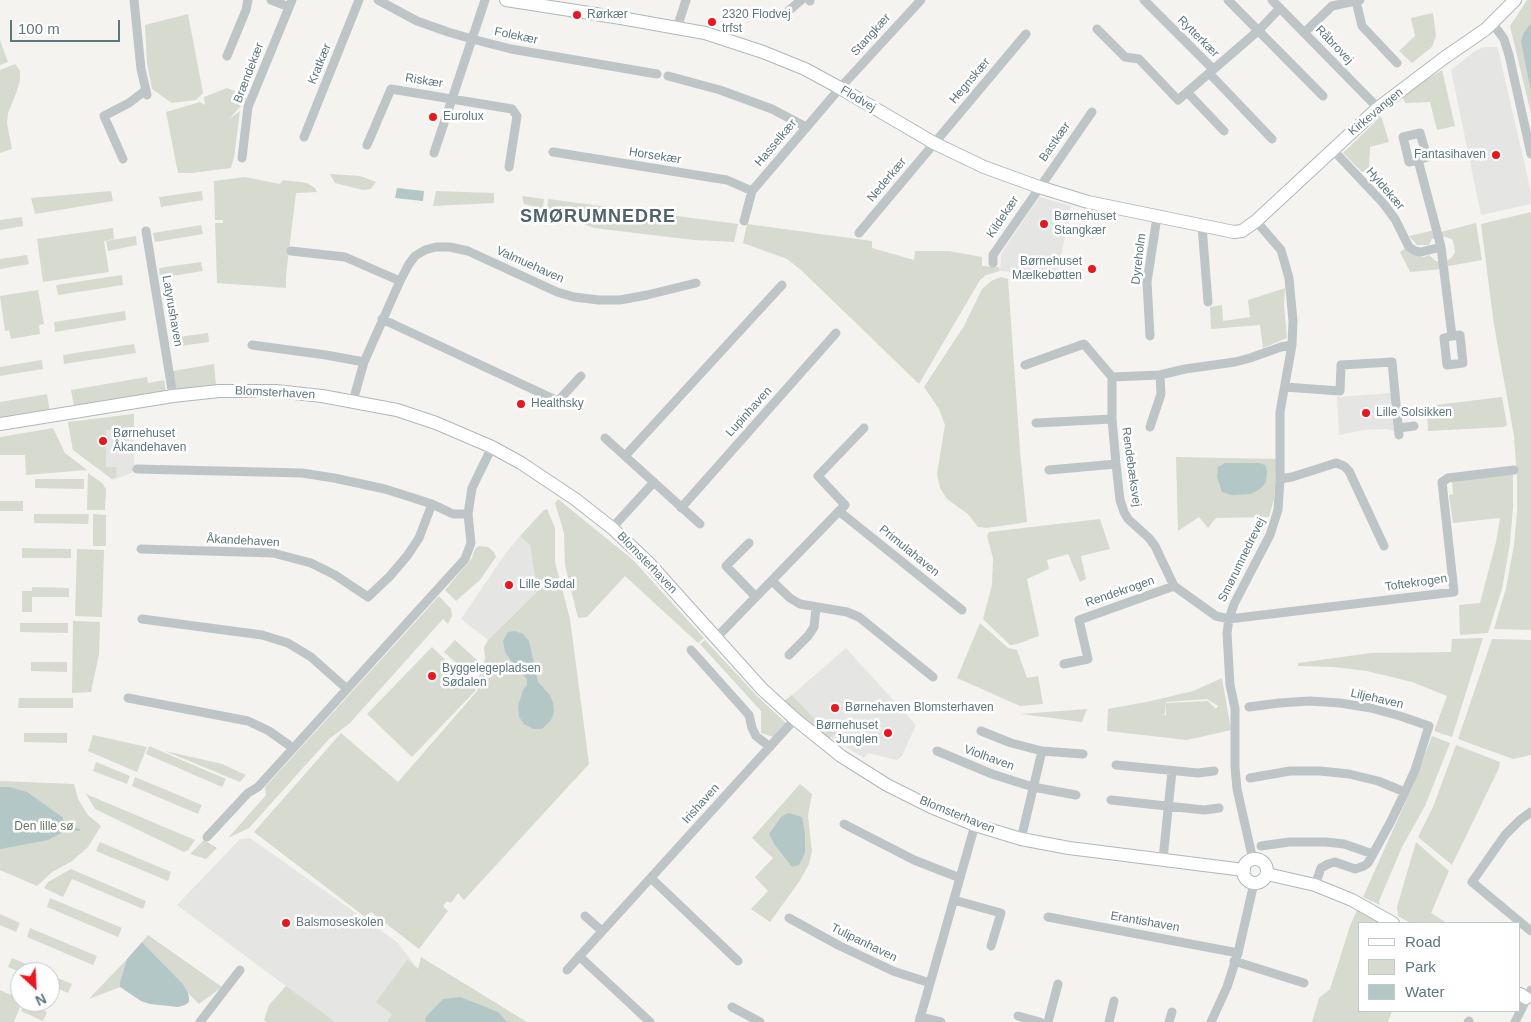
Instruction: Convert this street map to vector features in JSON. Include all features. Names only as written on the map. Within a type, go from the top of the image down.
[{"type":"street","points":[[123,159],[104,116],[146,93],[141,69],[134,0]]},
{"type":"street","points":[[227,56],[246,10],[248,0]]},
{"type":"street","points":[[270,0],[291,3]]},
{"type":"street","name":"Kratkær","points":[[304,137],[359,0]]},
{"type":"street","name":"Folekær","points":[[378,0],[417,21],[472,39],[511,49],[657,74]]},
{"type":"street","name":"Riskær","points":[[434,153],[485,0]]},
{"type":"street","name":"Flodvej","points":[[506,0],[704,33],[762,52],[805,69],[934,143],[984,167],[1088,202],[1202,226],[1234,232],[1242,231]]},
{"type":"street","points":[[677,28],[686,0]]},
{"type":"street","points":[[786,13],[806,0]]},
{"type":"street","name":"Stangkær","points":[[840,88],[920,0]]},
{"type":"street","name":"Rytterkær","points":[[1144,0],[1272,139]]},
{"type":"street","points":[[1228,0],[1323,96]]},
{"type":"street","name":"Råbrovej","points":[[1272,0],[1378,108]]},
{"type":"street","name":"Kirkevangen","points":[[1242,231],[1256,221],[1378,108],[1444,58],[1494,24],[1515,0]]},
{"type":"street","points":[[1304,33],[1332,6],[1358,1],[1362,26],[1397,63]]},
{"type":"street","name":"Brændekær","points":[[242,158],[248,107],[291,3]]},
{"type":"street","name":"Rytterkær","points":[[1187,92],[1259,30],[1280,8]]},
{"type":"street","points":[[1494,24],[1504,39],[1509,55],[1531,154]]},
{"type":"street","points":[[1097,28],[1125,57],[1139,59],[1178,100],[1187,92],[1224,131]]},
{"type":"street","name":"Hegnskær","points":[[934,143],[1026,34]]},
{"type":"street","points":[[668,76],[720,90],[772,109],[806,127]]},
{"type":"street","name":"Riskær","points":[[367,145],[391,88],[512,109],[517,116],[509,167]]},
{"type":"street","name":"Hasselkær","points":[[744,221],[752,191],[840,88]]},
{"type":"street","name":"Bastkær","points":[[1039,187],[1092,112]]},
{"type":"street","name":"Nederkær","points":[[859,233],[934,143]]},
{"type":"street","name":"Hyldekær","points":[[1332,150],[1383,203],[1395,219],[1409,247],[1421,252],[1441,248]]},
{"type":"street","name":"Horsekær","points":[[553,152],[727,180],[752,191]]},
{"type":"street","points":[[1418,160],[1441,248],[1452,336]]},
{"type":"street","name":"Kildekær","points":[[993,263],[993,255],[1039,187]]},
{"type":"street","name":"Dyreholm","points":[[1150,336],[1147,282],[1158,216]]},
{"type":"street","name":"Smørumnedrevej","points":[[1253,860],[1237,789],[1235,767],[1236,714],[1229,672],[1227,633],[1234,604],[1270,535],[1278,510],[1280,412],[1292,345],[1292,301],[1284,260],[1277,244],[1256,221]]},
{"type":"street","points":[[1202,226],[1208,302]]},
{"type":"street","name":"Latyrushaven","points":[[146,231],[174,396]]},
{"type":"street","name":"Valmuehaven","points":[[353,401],[364,362],[400,280],[409,264],[425,250],[436,247],[450,247],[471,252],[551,289],[574,297],[598,300],[620,300],[696,282]]},
{"type":"street","points":[[291,251],[345,257],[400,280]]},
{"type":"street","points":[[625,456],[782,284]]},
{"type":"street","points":[[382,320],[558,401],[581,376]]},
{"type":"street","name":"Lupinhaven","points":[[681,508],[836,334]]},
{"type":"street","points":[[1025,365],[1084,344],[1112,377],[1160,375],[1235,362],[1281,346],[1292,345]]},
{"type":"street","points":[[252,345],[364,362]]},
{"type":"street","points":[[1285,387],[1340,391],[1341,366],[1392,362],[1399,431],[1414,426]]},
{"type":"street","name":"Rendebæksvej","points":[[1150,427],[1161,394],[1160,375]]},
{"type":"street","name":"Rendebæksvej","points":[[1112,377],[1112,420],[1120,500],[1124,512],[1128,519],[1155,546],[1174,586],[1216,616],[1229,619]]},
{"type":"street","name":"Blomsterhaven","points":[[0,424],[174,396],[219,391],[276,391],[322,396],[397,410],[436,423],[492,447],[546,478],[612,528],[648,562],[762,689],[795,719],[841,756],[882,782],[931,807],[975,825],[1021,838],[1069,848],[1244,870]]},
{"type":"street","name":"Rendebæksvej","points":[[1036,423],[1112,420]]},
{"type":"street","points":[[716,638],[845,505],[818,476],[864,428]]},
{"type":"street","points":[[605,438],[700,524]]},
{"type":"street","points":[[207,837],[248,792],[258,787],[465,559],[472,544],[468,514],[472,488],[492,447]]},
{"type":"street","points":[[1280,479],[1336,463],[1344,466],[1349,471],[1384,546]]},
{"type":"street","points":[[1049,470],[1116,464]]},
{"type":"street","points":[[137,469],[302,473],[370,486],[432,504],[452,514],[468,514]]},
{"type":"street","name":"Toftekrogen","points":[[1229,619],[1454,592],[1442,482],[1448,478],[1514,470]]},
{"type":"street","points":[[612,528],[654,482]]},
{"type":"street","name":"Åkandehaven","points":[[141,549],[273,553],[311,562],[368,597],[407,556],[419,538],[432,504]]},
{"type":"street","name":"Primulahaven","points":[[840,512],[962,610]]},
{"type":"street","points":[[749,543],[726,566],[756,597]]},
{"type":"street","points":[[772,581],[790,598],[800,604],[847,612],[859,617],[933,677]]},
{"type":"street","name":"Rendekrogen","points":[[1064,664],[1088,659],[1080,620],[1174,586]]},
{"type":"street","points":[[789,655],[808,636],[814,627],[816,608]]},
{"type":"street","points":[[142,619],[262,634],[288,643],[311,657],[347,689]]},
{"type":"street","points":[[692,650],[750,715],[752,728],[756,736],[770,747]]},
{"type":"street","points":[[128,698],[248,721],[269,731],[293,748]]},
{"type":"street","name":"Liljehaven","points":[[1249,707],[1294,702],[1340,703],[1371,708],[1429,726],[1415,770],[1368,863],[1359,868],[1351,868],[1335,862],[1328,864],[1321,868],[1315,885]]},
{"type":"street","name":"Irishaven","points":[[566,970],[795,719]]},
{"type":"street","name":"Violhaven","points":[[980,731],[1011,743],[1042,751],[1083,754]]},
{"type":"street","name":"Violhaven","points":[[937,751],[992,774],[1033,787],[1076,795]]},
{"type":"street","points":[[1021,838],[1042,751]]},
{"type":"street","points":[[1116,765],[1198,774],[1214,771]]},
{"type":"street","points":[[1163,859],[1172,771]]},
{"type":"street","points":[[1250,779],[1290,771],[1320,771],[1349,774],[1378,781],[1405,792]]},
{"type":"street","points":[[1111,800],[1204,810],[1219,808]]},
{"type":"street","points":[[1520,922],[1472,882],[1505,835],[1531,812]]},
{"type":"street","points":[[844,824],[914,860],[960,878]]},
{"type":"street","points":[[941,1022],[920,1019],[975,825]]},
{"type":"street","points":[[1273,855],[1266,845],[1289,842],[1344,844],[1373,854]]},
{"type":"street","points":[[1253,860],[1261,861],[1264,863],[1267,874],[1264,880],[1254,883],[1245,877],[1244,870],[1247,863],[1253,860]]},
{"type":"street","points":[[1267,874],[1315,885],[1352,900],[1391,922]]},
{"type":"street","points":[[650,878],[738,961]]},
{"type":"street","points":[[1211,1022],[1227,987],[1254,883]]},
{"type":"street","points":[[954,900],[1001,913],[991,946]]},
{"type":"street","points":[[585,916],[602,931]]},
{"type":"street","name":"Erantishaven","points":[[1048,917],[1236,957],[1304,983]]},
{"type":"street","name":"Tulipanhaven","points":[[789,918],[838,945],[893,971],[930,983]]},
{"type":"street","points":[[1521,923],[1531,931]]},
{"type":"street","points":[[579,956],[650,1022]]},
{"type":"street","points":[[200,1022],[240,970]]},
{"type":"street","points":[[1048,1022],[1058,984]]},
{"type":"street","points":[[1521,1009],[1527,996]]},
{"type":"street","points":[[1109,1022],[1114,1001]]},
{"type":"street","points":[[732,1007],[760,1022]]},
{"type":"street","points":[[1169,1022],[1172,1012]]},
{"type":"street","points":[[1018,1016],[1040,1022]]},
{"type":"shaded area","name":"Fantasihaven","points":[[1484,47],[1497,47],[1499,53],[1531,192],[1531,204],[1481,215],[1451,70],[1475,51]]},
{"type":"shaded area","name":"Børnehuset Stangkær","points":[[1039,197],[1071,206],[1057,277],[1000,271],[1001,254]]},
{"type":"shaded area","name":"Lille Solsikken","points":[[1392,393],[1397,432],[1386,429],[1364,430],[1339,435],[1337,397]]},
{"type":"shaded area","name":"Børnehuset Åkandehaven","points":[[134,414],[134,472],[113,480],[73,450],[68,422]]},
{"type":"shaded area","name":"Lille Sødal","points":[[520,536],[530,545],[537,592],[488,640],[461,619],[505,554]]},
{"type":"shaded area","points":[[846,648],[916,725],[902,756],[897,760],[868,753],[864,758],[831,738],[836,731],[815,719],[792,695]]},
{"type":"shaded area","name":"Balsmoseskolen","points":[[250,838],[397,942],[418,969],[404,1022],[334,1022],[177,905],[240,839]]},
{"type":"green space","points":[[1527,0],[1531,0],[1531,23],[1524,32],[1522,41],[1531,92],[1531,114],[1510,26]]},
{"type":"green space","points":[[1433,13],[1436,36],[1432,47],[1412,63],[1399,51],[1415,36],[1411,18]]},
{"type":"green space","points":[[188,14],[203,93],[196,100],[172,103],[152,89],[147,63],[145,25]]},
{"type":"green space","points":[[0,40],[8,62],[0,65]]},
{"type":"green space","points":[[15,64],[20,71],[20,80],[8,113],[7,123],[12,149],[0,153],[0,70]]},
{"type":"green space","points":[[1442,70],[1455,126],[1437,130],[1430,102],[1405,103],[1403,97]]},
{"type":"green space","points":[[227,88],[247,99],[229,119],[240,111],[231,168],[178,173],[166,112],[200,102],[205,105],[204,97]]},
{"type":"green space","points":[[1381,116],[1389,142],[1370,147],[1369,170],[1362,172],[1343,153]]},
{"type":"green space","points":[[330,174],[360,176],[376,182],[371,189],[363,190],[335,183]]},
{"type":"green space","points":[[245,177],[280,184],[283,180],[307,183],[315,188],[317,192],[296,193],[286,288],[217,283],[215,223],[223,223],[223,220],[215,220],[214,181]]},
{"type":"green space","points":[[111,191],[113,201],[35,214],[31,198]]},
{"type":"green space","points":[[202,191],[203,200],[161,207],[159,197]]},
{"type":"green space","points":[[436,191],[494,193],[494,203],[433,206]]},
{"type":"green space","points":[[522,196],[544,199],[543,209],[524,204]]},
{"type":"green space","points":[[548,199],[738,224],[734,242],[694,240],[594,228],[547,211]]},
{"type":"green space","points":[[1531,212],[1531,630],[1494,629],[1506,588],[1514,545],[1517,479],[1514,436],[1494,325],[1481,224]]},
{"type":"green space","points":[[22,217],[23,226],[0,230],[0,220]]},
{"type":"green space","points":[[1476,223],[1482,260],[1448,266],[1447,261],[1455,252],[1454,245],[1452,239],[1442,236],[1441,232]]},
{"type":"green space","points":[[747,224],[872,241],[872,248],[914,260],[915,251],[949,251],[982,257],[982,266],[999,267],[1000,271],[986,275],[980,280],[919,384],[801,270],[787,259],[743,243]]},
{"type":"green space","points":[[201,225],[203,234],[155,242],[153,233]]},
{"type":"green space","points":[[113,228],[114,239],[104,241],[109,272],[43,282],[37,239]]},
{"type":"green space","points":[[1435,230],[1437,237],[1432,239],[1429,245],[1417,245],[1409,236]]},
{"type":"green space","points":[[136,236],[137,245],[108,251],[106,241]]},
{"type":"green space","points":[[1404,249],[1413,255],[1424,257],[1429,255],[1436,261],[1442,262],[1443,269],[1410,272],[1400,252]]},
{"type":"green space","points":[[27,255],[29,264],[0,269],[0,259]]},
{"type":"green space","points":[[201,262],[203,271],[160,278],[159,268]]},
{"type":"green space","points":[[122,275],[123,285],[58,295],[56,285]]},
{"type":"green space","points":[[1001,277],[1008,279],[1027,522],[987,528],[978,527],[968,514],[947,499],[940,488],[937,474],[945,425],[939,409],[924,387],[964,326],[982,289],[991,281]]},
{"type":"green space","points":[[1285,288],[1284,305],[1287,338],[1263,348],[1260,325],[1211,329],[1210,307],[1222,305],[1223,321],[1250,317],[1248,300]]},
{"type":"green space","points":[[38,290],[44,324],[39,325],[40,334],[11,339],[9,330],[5,331],[0,296]]},
{"type":"green space","points":[[125,311],[126,320],[55,332],[54,322]]},
{"type":"green space","points":[[208,333],[209,342],[173,347],[171,338]]},
{"type":"green space","points":[[134,344],[136,353],[64,364],[63,355]]},
{"type":"green space","points":[[42,360],[43,369],[0,376],[0,367]]},
{"type":"green space","points":[[214,364],[216,386],[179,390],[176,388],[173,371]]},
{"type":"green space","points":[[147,377],[148,383],[164,380],[166,391],[74,407],[71,390]]},
{"type":"green space","points":[[47,394],[50,412],[0,421],[0,402]]},
{"type":"green space","points":[[1502,397],[1507,425],[1504,427],[1428,431],[1427,406]]},
{"type":"green space","name":"Børnehuset Åkandehaven","points":[[134,414],[134,434],[124,434],[124,438],[117,438],[117,429],[106,430],[106,467],[116,467],[117,476],[112,479],[73,450],[68,422]]},
{"type":"green space","points":[[53,428],[65,453],[87,470],[26,475],[25,455],[0,455],[0,437]]},
{"type":"green space","points":[[1176,457],[1277,459],[1274,499],[1269,517],[1216,518],[1208,528],[1199,517],[1178,531]]},
{"type":"green space","points":[[88,473],[102,483],[106,489],[105,510],[87,510]]},
{"type":"green space","points":[[1513,473],[1510,543],[1502,589],[1488,633],[1460,635],[1459,605],[1480,603],[1496,542],[1500,518],[1453,523],[1449,495],[1453,494],[1452,481]]},
{"type":"green space","points":[[35,479],[84,479],[84,489],[35,488]]},
{"type":"green space","points":[[558,499],[633,560],[704,638],[698,643],[625,576],[587,617],[578,618],[565,565],[564,533],[555,503]]},
{"type":"green space","points":[[0,501],[23,501],[23,511],[0,511]]},
{"type":"green space","points":[[547,509],[555,528],[555,562],[570,619],[589,764],[464,900],[458,893],[451,903],[447,901],[443,906],[448,911],[419,949],[371,912],[365,917],[254,832],[341,733],[398,782],[478,690],[476,684],[483,667],[485,658],[484,647],[488,640],[537,592],[530,545],[520,536]]},
{"type":"green space","points":[[34,514],[89,514],[88,524],[34,523]]},
{"type":"green space","points":[[93,514],[106,515],[106,546],[93,546]]},
{"type":"green space","points":[[1100,519],[1110,549],[1081,556],[1086,579],[1080,582],[1068,554],[1047,560],[1049,569],[1027,579],[1039,636],[1010,645],[983,619],[992,585],[993,558],[987,536],[989,532]]},
{"type":"green space","points":[[479,546],[488,547],[494,552],[496,557],[480,580],[456,601],[445,590],[472,558],[475,549]]},
{"type":"green space","points":[[22,548],[71,549],[71,558],[22,558]]},
{"type":"green space","points":[[77,549],[104,550],[102,617],[75,616]]},
{"type":"green space","points":[[32,587],[69,588],[69,597],[32,597],[32,612],[22,612],[22,591],[32,591]]},
{"type":"green space","points":[[439,596],[451,609],[452,616],[448,624],[443,619],[350,723],[329,739],[249,828],[228,838],[266,795],[265,787]]},
{"type":"green space","points":[[73,621],[100,622],[99,654],[91,692],[72,693]]},
{"type":"green space","points":[[20,623],[68,623],[68,633],[20,632]]},
{"type":"green space","points":[[980,623],[1008,648],[1017,650],[1027,678],[1038,676],[1043,704],[1020,706],[957,678]]},
{"type":"green space","points":[[1483,638],[1452,737],[1434,731],[1447,696],[1412,682],[1367,671],[1333,667],[1298,666],[1298,663],[1371,653],[1451,652],[1452,639]]},
{"type":"green space","points":[[1492,639],[1531,640],[1531,755],[1513,759],[1458,739]]},
{"type":"green space","points":[[455,640],[479,662],[468,674],[444,652]]},
{"type":"green space","points":[[705,640],[757,696],[786,723],[773,737],[761,733],[761,711],[700,644]]},
{"type":"green space","points":[[432,647],[476,690],[412,757],[367,714]]},
{"type":"green space","points":[[31,662],[67,662],[67,672],[31,671]]},
{"type":"green space","points":[[1222,678],[1231,730],[1187,740],[1107,731],[1108,709],[1193,691]],"holes":[[[1207,699],[1218,706],[1216,709],[1208,701],[1166,703],[1166,715],[1161,714],[1165,714],[1166,702]]]},
{"type":"green space","points":[[792,695],[815,719],[836,732],[829,739],[784,701]]},
{"type":"green space","points":[[19,698],[73,698],[73,708],[18,708]]},
{"type":"green space","points":[[1087,709],[1082,722],[1021,714]]},
{"type":"green space","points":[[24,733],[67,733],[67,743],[24,742]]},
{"type":"green space","points":[[93,735],[147,747],[137,772],[88,751]]},
{"type":"green space","points":[[1432,736],[1450,743],[1425,806],[1402,847],[1379,901],[1380,905],[1363,897],[1414,783]]},
{"type":"green space","points":[[1456,745],[1500,762],[1499,768],[1452,865],[1418,837],[1433,807]]},
{"type":"green space","points":[[149,746],[226,779],[222,787],[146,754]]},
{"type":"green space","points":[[165,751],[222,764],[246,775],[240,782]]},
{"type":"green space","points":[[96,762],[130,776],[127,784],[93,771]]},
{"type":"green space","points":[[135,777],[202,805],[198,814],[132,786]]},
{"type":"green space","name":"Den lille sø","points":[[0,781],[74,784],[78,799],[88,815],[101,826],[88,847],[72,861],[52,872],[37,886],[0,870]]},
{"type":"green space","points":[[800,784],[812,794],[808,816],[812,851],[809,864],[799,882],[770,922],[751,909],[768,891],[755,877],[773,858],[752,838]]},
{"type":"green space","points":[[86,794],[195,840],[188,850],[184,852],[95,809]]},
{"type":"green space","points":[[204,840],[217,848],[206,859],[190,854]]},
{"type":"green space","points":[[100,842],[171,872],[168,881],[96,851]]},
{"type":"green space","points":[[1416,842],[1449,871],[1431,913],[1445,922],[1409,922],[1398,916],[1397,907]]},
{"type":"green space","points":[[71,869],[146,901],[143,909],[72,879],[63,897],[44,888],[48,882]]},
{"type":"green space","points":[[50,898],[122,928],[118,937],[47,907]]},
{"type":"green space","points":[[1357,910],[1379,922],[1358,922],[1358,1012],[1392,1012],[1388,1022],[1312,1022],[1319,998],[1330,989]]},
{"type":"green space","points":[[0,914],[20,923],[16,932],[0,925]]},
{"type":"green space","points":[[30,928],[97,956],[93,965],[27,937]]},
{"type":"green space","points":[[148,935],[222,987],[199,1004],[188,993],[183,984],[142,942]]},
{"type":"green space","points":[[421,957],[527,1022],[387,1022],[392,1014],[376,1002],[407,960],[418,969]]},
{"type":"green space","points":[[12,958],[21,962],[10,962]]},
{"type":"green space","points":[[127,959],[120,987],[89,999]]},
{"type":"green space","points":[[60,979],[72,984],[68,993],[60,989]]},
{"type":"green space","points":[[286,986],[334,1022],[267,1022],[264,1020],[269,1005]]},
{"type":"green space","points":[[0,990],[10,994],[10,1012],[18,1012],[14,1022],[0,1022]]},
{"type":"green space","points":[[23,1012],[47,1012],[43,1021]]},
{"type":"water","points":[[1531,23],[1531,92],[1521,41],[1524,32]]},
{"type":"water","points":[[397,188],[424,191],[423,201],[395,198]]},
{"type":"water","points":[[1225,463],[1259,463],[1265,465],[1267,471],[1266,482],[1260,489],[1251,494],[1232,495],[1222,492],[1217,477],[1218,467]]},
{"type":"water","points":[[515,631],[523,634],[529,641],[538,682],[549,694],[553,702],[554,713],[551,720],[542,729],[533,729],[524,724],[519,717],[518,706],[523,690],[527,685],[527,679],[516,668],[505,652],[503,641],[508,632]]},
{"type":"water","points":[[0,787],[9,787],[27,792],[62,817],[67,825],[80,829],[80,831],[67,830],[48,840],[0,849]]},
{"type":"water","points":[[789,813],[802,817],[805,834],[805,853],[799,865],[792,867],[769,834],[782,816]]},
{"type":"water","points":[[142,942],[183,984],[189,998],[189,1002],[185,1005],[178,1007],[150,1004],[141,1001],[120,987],[127,959]]},
{"type":"water","points":[[460,997],[498,1012],[506,1021],[510,1022],[426,1022],[425,1018],[443,999]]},
{"type":"place","name":"Rørkær","points":[[577,15]]},
{"type":"place","name":"2320 Flodvej trfst","points":[[712,22]]},
{"type":"place","name":"Eurolux","points":[[433,117]]},
{"type":"place","name":"Fantasihaven","points":[[1496,155]]},
{"type":"place","name":"Børnehuset Stangkær","points":[[1044,224]]},
{"type":"place","name":"Børnehuset Mælkebøtten","points":[[1092,269]]},
{"type":"place","name":"Healthsky","points":[[521,404]]},
{"type":"place","name":"Lille Solsikken","points":[[1366,413]]},
{"type":"place","name":"Børnehuset Åkandehaven","points":[[103,441]]},
{"type":"place","name":"Lille Sødal","points":[[509,585]]},
{"type":"place","name":"Byggelegepladsen Sødalen","points":[[432,676]]},
{"type":"place","name":"Børnehaven Blomsterhaven","points":[[835,708]]},
{"type":"place","name":"Børnehuset Junglen","points":[[888,733]]},
{"type":"place","name":"Balsmoseskolen","points":[[286,923]]},
{"type":"district","name":"SMØRUMNEDRE","points":[[598,217]]}]
